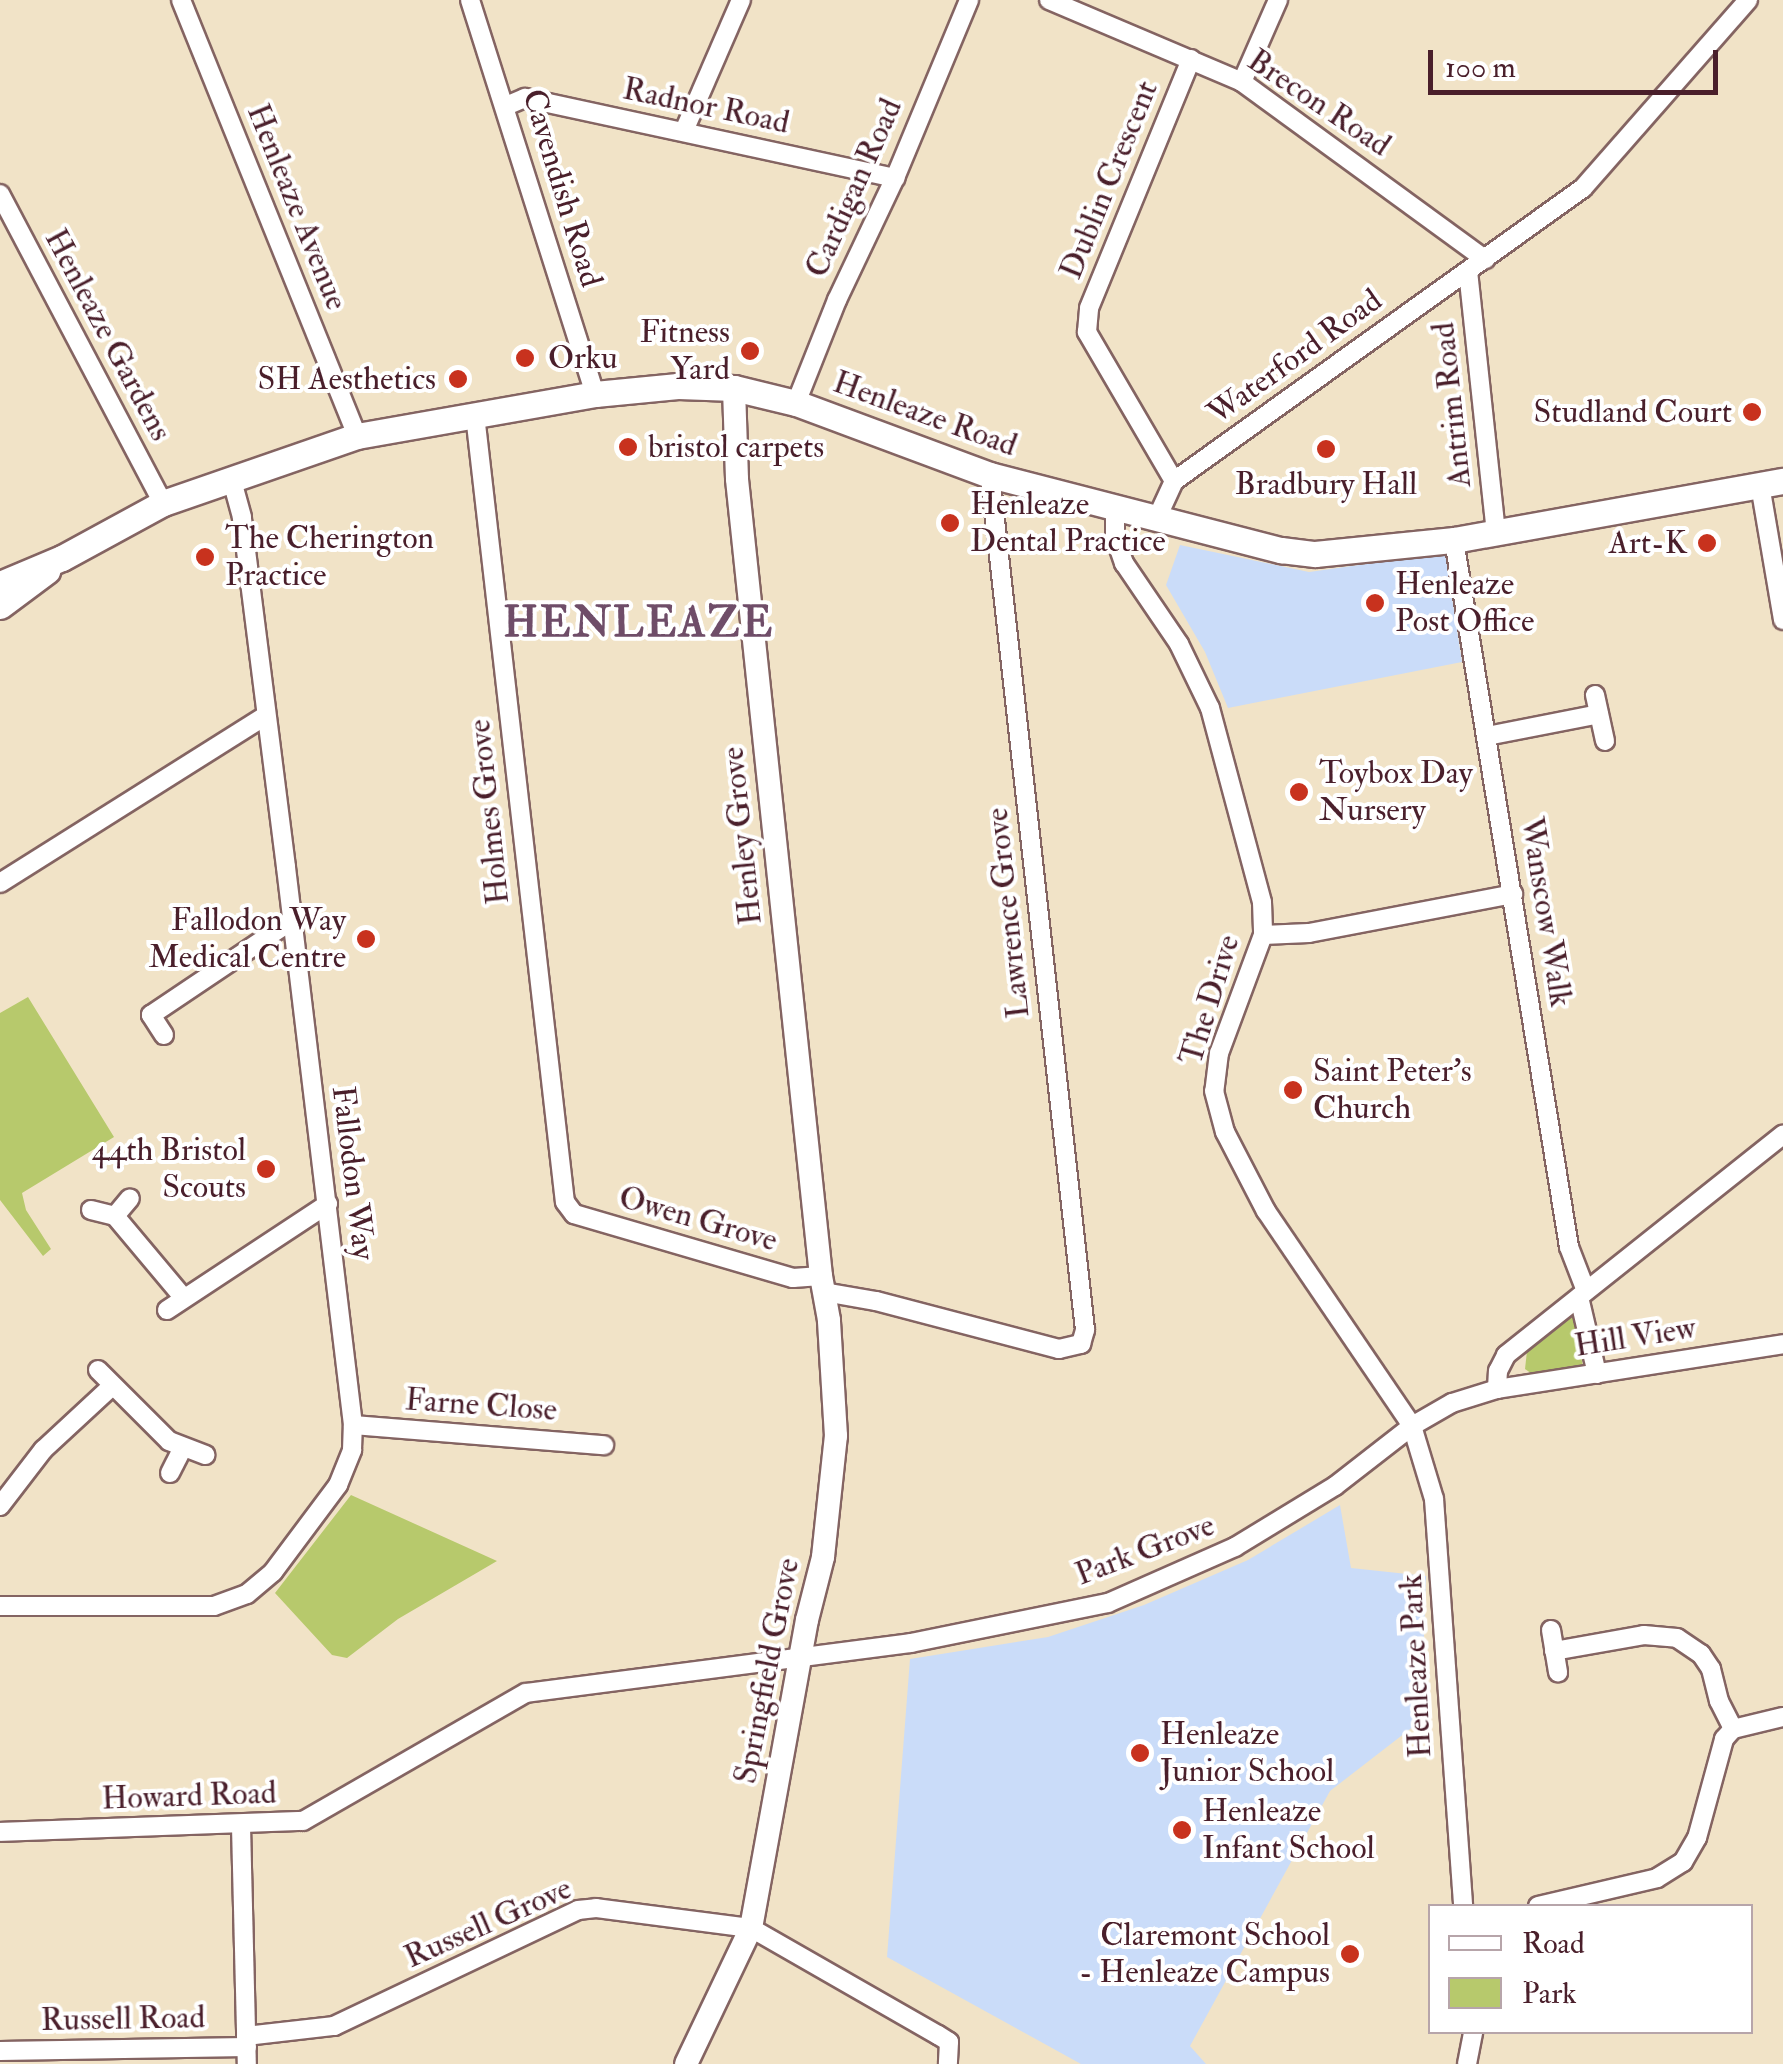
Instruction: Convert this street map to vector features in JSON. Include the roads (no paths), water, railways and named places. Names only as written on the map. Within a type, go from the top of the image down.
[{"type":"main road","name":"Henleaze Road","points":[[0,584],[62,558],[163,503],[357,436],[595,394],[678,386],[734,388],[796,402],[990,474],[1115,509],[1315,554],[1454,540],[1772,483]]},
{"type":"main road","name":"Henleaze Road","points":[[0,606],[62,558]]},
{"type":"street","name":"Henleaze Avenue","points":[[181,0],[357,436]]},
{"type":"street","name":"Cavendish Road","points":[[470,0],[595,394]]},
{"type":"street","points":[[684,132],[740,0]]},
{"type":"street","name":"Cardigan Road","points":[[796,402],[836,300],[894,178],[970,0]]},
{"type":"street","name":"Brecon Road","points":[[1050,0],[1242,82],[1485,258]]},
{"type":"street","points":[[1242,82],[1278,0]]},
{"type":"street","name":"Waterford Road","points":[[1156,518],[1174,481],[1583,188],[1748,0]]},
{"type":"street","name":"Dublin Crescent","points":[[1174,481],[1087,332],[1089,308],[1191,59]]},
{"type":"street","name":"Radnor Road","points":[[506,106],[525,98],[894,178]]},
{"type":"street","name":"Henleaze Gardens","points":[[0,194],[163,503]]},
{"type":"street","name":"Antrim Road","points":[[1468,271],[1496,533]]},
{"type":"street","name":"Henley Grove","points":[[734,388],[737,479],[822,1284]]},
{"type":"street","name":"Holmes Grove","points":[[474,414],[564,1202]]},
{"type":"street","name":"Lawrence Grove","points":[[990,474],[1085,1330],[1080,1344]]},
{"type":"street","name":"Fallodon Way","points":[[0,1606],[214,1606],[247,1594],[273,1572],[338,1485],[352,1450],[353,1426],[328,1204],[242,518],[231,477]]},
{"type":"street","points":[[1772,483],[1783,620]]},
{"type":"street","name":"The Drive","points":[[1115,509],[1115,536],[1124,563],[1170,630],[1210,708],[1253,864],[1263,935],[1219,1053],[1214,1091],[1226,1132],[1266,1211],[1412,1426]]},
{"type":"street","name":"Wanscow Walk","points":[[1454,540],[1569,1248],[1582,1294]]},
{"type":"street","points":[[1487,736],[1597,704],[1605,741]]},
{"type":"street","points":[[0,883],[265,716]]},
{"type":"street","points":[[1263,935],[1308,933],[1513,894]]},
{"type":"street","points":[[164,1035],[151,1015],[291,921]]},
{"type":"street","points":[[1497,1389],[1498,1371],[1506,1356],[1783,1135]]},
{"type":"street","points":[[115,1216],[130,1198]]},
{"type":"street","name":"Owen Grove","points":[[564,1202],[574,1214],[876,1301],[1059,1349],[1070,1350],[1080,1344]]},
{"type":"street","points":[[167,1310],[328,1204]]},
{"type":"street","points":[[91,1210],[115,1216],[183,1297]]},
{"type":"street","name":"Springfield Grove","points":[[686,2064],[751,1928],[823,1557],[836,1436],[822,1284]]},
{"type":"street","points":[[1582,1294],[1597,1374]]},
{"type":"street","name":"Hill View","points":[[1497,1389],[1783,1344]]},
{"type":"street","points":[[98,1370],[182,1449],[205,1456]]},
{"type":"street","points":[[0,1506],[43,1450],[112,1386]]},
{"type":"street","name":"Park Grove","points":[[526,1693],[911,1643],[1108,1603],[1235,1547],[1336,1486],[1412,1426],[1452,1403],[1497,1389]]},
{"type":"street","name":"Farne Close","points":[[353,1426],[604,1445]]},
{"type":"street","name":"Henleaze Park","points":[[1412,1426],[1434,1499],[1442,1564],[1446,1701],[1467,1903]]},
{"type":"street","points":[[170,1473],[182,1449]]},
{"type":"street","points":[[1551,1630],[1558,1672]]},
{"type":"street","points":[[1554,1651],[1644,1635],[1678,1638],[1702,1654],[1733,1729]]},
{"type":"street","name":"Howard Road","points":[[0,1832],[303,1821],[526,1693]]},
{"type":"street","points":[[1546,1904],[1657,1878],[1684,1862],[1704,1814],[1724,1739],[1733,1729],[1783,1717]]},
{"type":"street","points":[[241,1826],[247,2049]]},
{"type":"street","name":"Russell Grove","points":[[247,2049],[344,2022],[578,1910],[596,1908],[751,1928],[938,2034],[949,2042],[948,2064]]},
{"type":"street","points":[[1467,2064],[1473,2034]]},
{"type":"street","name":"Russell Road","points":[[0,2051],[247,2049]]},
{"type":"place","name":"Fitness Yard","points":[[750,351]]},
{"type":"place","name":"Orku","points":[[525,358]]},
{"type":"place","name":"SH Aesthetics","points":[[458,379]]},
{"type":"place","name":"Studland Court","points":[[1752,412]]},
{"type":"place","name":"bristol carpets","points":[[628,447]]},
{"type":"place","name":"Bradbury Hall","points":[[1326,449]]},
{"type":"place","name":"Henleaze Dental Practice","points":[[950,523]]},
{"type":"place","name":"Art-K","points":[[1707,543]]},
{"type":"place","name":"The Cherington Practice","points":[[205,557]]},
{"type":"place","name":"Henleaze Post Office","points":[[1375,603]]},
{"type":"place","name":"Toybox Day Nursery","points":[[1299,792]]},
{"type":"place","name":"Fallodon Way Medical Centre","points":[[366,939]]},
{"type":"place","name":"Saint Peter's Church","points":[[1293,1090]]},
{"type":"place","name":"44th Bristol Scouts","points":[[266,1169]]},
{"type":"place","name":"Henleaze Junior School","points":[[1140,1753]]},
{"type":"place","name":"Henleaze Infant School","points":[[1182,1830]]},
{"type":"place","name":"Claremont School - Henleaze Campus","points":[[1350,1954]]},
{"type":"district","name":"HENLEAZE","points":[[639,623]]}]
